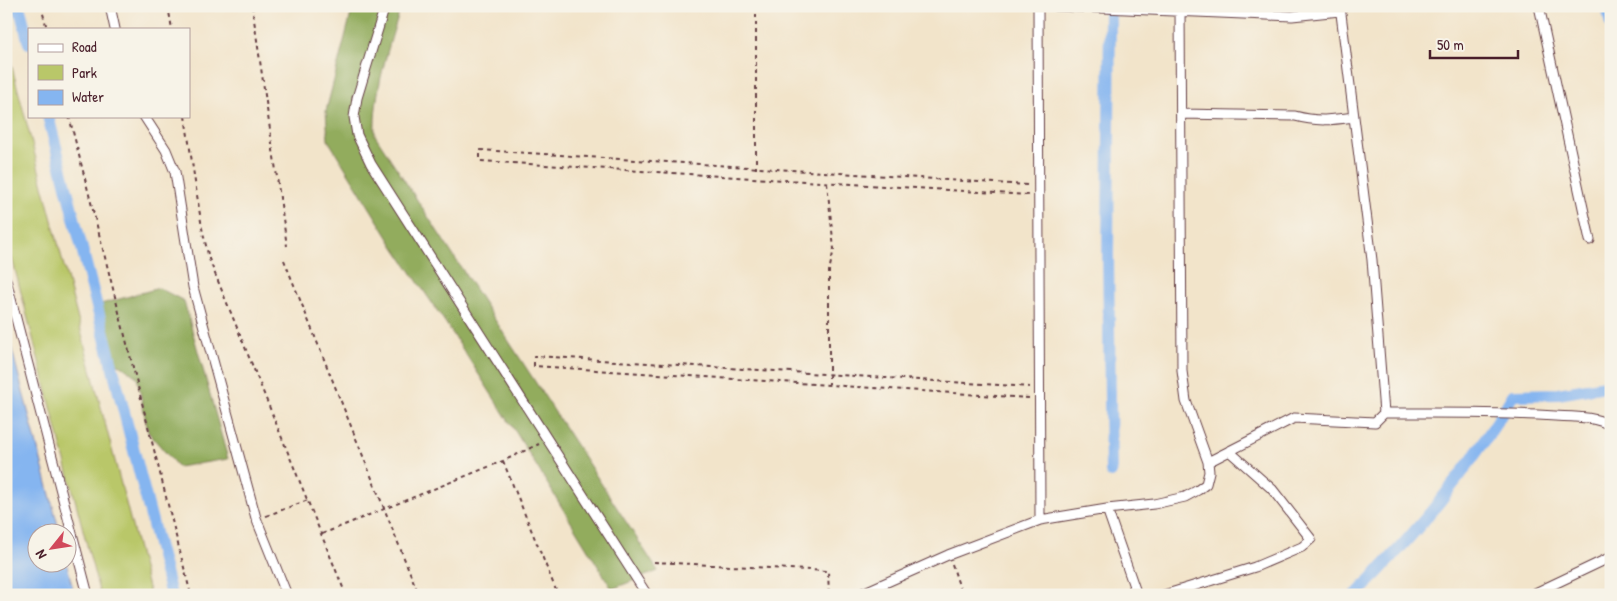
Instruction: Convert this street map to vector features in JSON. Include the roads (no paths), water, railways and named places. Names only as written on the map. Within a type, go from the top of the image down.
[{"type":"street","points":[[110,6],[115,28]]},
{"type":"street","points":[[385,6],[357,98],[354,117],[358,135],[371,164],[647,595]]},
{"type":"street","points":[[1038,6],[1037,191],[1040,520]]},
{"type":"street","points":[[1056,6],[1180,9],[1292,16],[1340,9],[1372,260],[1384,412],[1376,422],[1294,418],[1208,462]]},
{"type":"street","points":[[1539,6],[1590,240]]},
{"type":"street","points":[[858,595],[948,555],[1040,520],[1107,509],[1154,504],[1192,494],[1206,484],[1209,472],[1208,462],[1186,401],[1182,371],[1180,9]]},
{"type":"street","points":[[1181,114],[1295,116],[1326,121],[1354,117]]},
{"type":"street","points":[[145,118],[166,150],[174,172],[193,287],[256,518],[287,595]]},
{"type":"street","points":[[6,280],[88,595]]},
{"type":"street","points":[[1384,412],[1518,413],[1583,418],[1606,423],[1611,426]]},
{"type":"street","points":[[1164,595],[1255,567],[1302,547],[1311,539],[1272,489],[1229,451]]},
{"type":"street","points":[[1107,509],[1137,595]]},
{"type":"street","points":[[1531,595],[1611,557]]},
{"type":"water","points":[[6,327],[58,524],[28,524],[28,574],[69,574],[74,595],[6,595]]},
{"type":"waterway","points":[[19,6],[28,39]]},
{"type":"waterway","points":[[1110,6],[1108,255],[1111,472]]},
{"type":"waterway","points":[[1607,6],[1611,25]]},
{"type":"waterway","points":[[49,118],[171,595]]},
{"type":"waterway","points":[[1356,595],[1441,500],[1479,449],[1513,395],[1558,394],[1611,385]]}]
